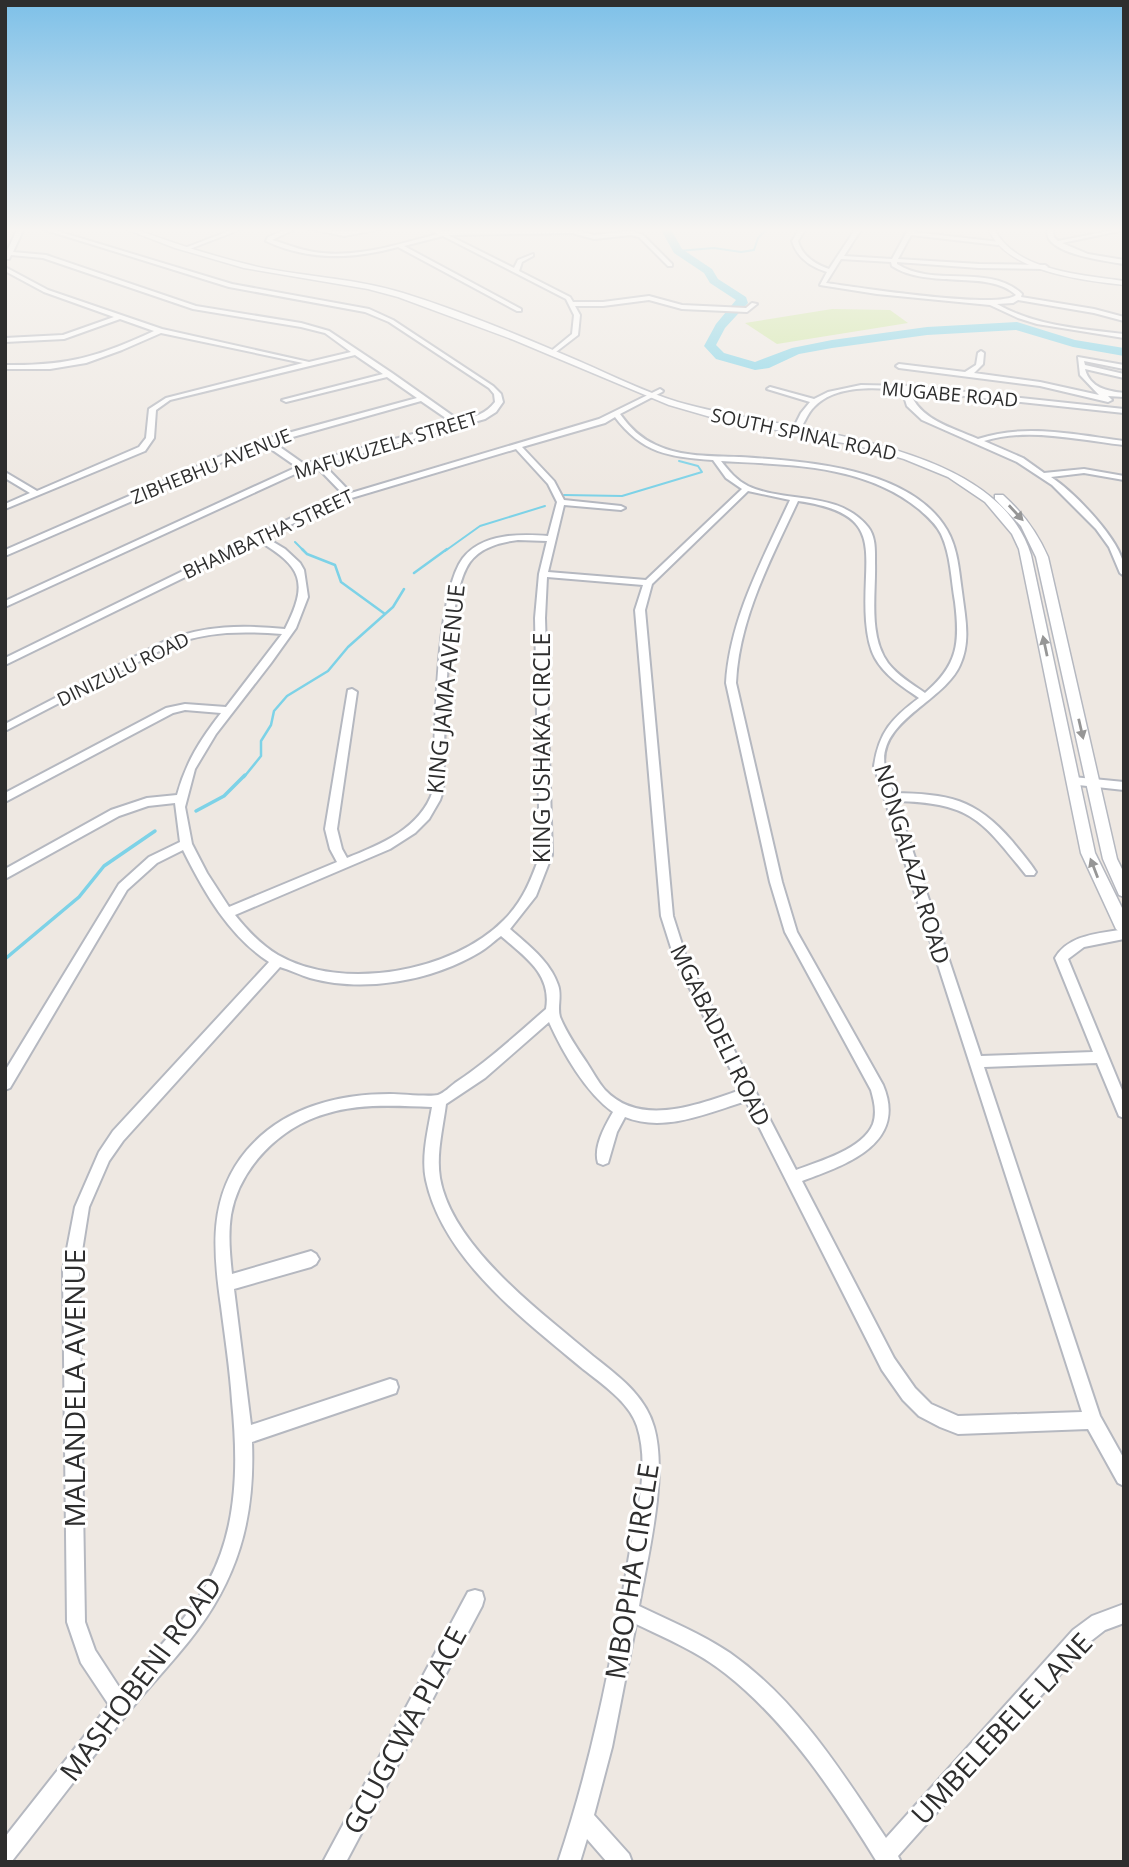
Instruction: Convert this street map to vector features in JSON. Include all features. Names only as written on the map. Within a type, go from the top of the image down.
[{"type":"street","points":[[109,315],[160,331],[310,363]]},
{"type":"street","points":[[239,315],[312,327],[334,335],[459,424]]},
{"type":"street","name":"MAFUKUZELA STREET","points":[[5,604],[303,467],[459,424],[494,410],[499,402],[495,390],[379,315]]},
{"type":"street","name":"SOUTH SPINAL ROAD","points":[[456,315],[726,418],[881,440],[936,459],[983,485],[1012,509],[1036,539],[1042,557],[1110,859],[1124,891]]},
{"type":"street","points":[[556,351],[575,335],[577,315]]},
{"type":"street","points":[[1015,315],[1124,336]]},
{"type":"street","points":[[5,340],[64,337],[117,318]]},
{"type":"street","points":[[5,367],[51,368],[82,363],[160,331]]},
{"type":"street","points":[[5,507],[142,449],[150,438],[153,409],[161,402],[185,393],[358,352]]},
{"type":"street","points":[[967,374],[978,368],[982,360],[981,353]]},
{"type":"street","points":[[1124,367],[1080,358],[1083,375],[1103,396],[1124,409]]},
{"type":"street","points":[[899,366],[1040,384],[1103,396],[1124,395]]},
{"type":"street","points":[[1082,366],[1124,376]]},
{"type":"street","points":[[286,400],[390,373]]},
{"type":"street","name":"MUGABE ROAD","points":[[815,401],[830,393],[851,388],[905,389],[1124,409]]},
{"type":"street","points":[[770,389],[815,401],[797,428]]},
{"type":"street","points":[[905,389],[907,400],[918,414],[1044,474],[1068,494],[1113,547],[1124,573]]},
{"type":"street","name":"BHAMBATHA STREET","points":[[5,662],[349,495],[617,414],[656,393]]},
{"type":"street","name":"ZIBHEBHU AVENUE","points":[[5,553],[254,445],[423,398]]},
{"type":"street","name":"NONGALAZA ROAD","points":[[617,414],[639,440],[652,447],[715,458],[798,464],[851,473],[898,491],[936,520],[950,544],[962,642],[958,658],[952,672],[894,724],[880,747],[879,766],[1093,1420],[1124,1478]]},
{"type":"street","name":"SOUTH SPINAL ROAD","points":[[797,428],[865,443],[920,461],[961,481],[980,494],[1011,524],[1021,542],[1031,578],[1091,862],[1124,931]]},
{"type":"street","points":[[978,441],[990,435],[1015,433],[1124,443]]},
{"type":"street","points":[[517,446],[551,483],[561,502],[621,508]]},
{"type":"street","points":[[274,447],[303,467]]},
{"type":"street","points":[[715,458],[724,474],[745,490],[840,510],[856,520],[867,532],[871,551],[872,632],[876,651],[886,667],[925,697]]},
{"type":"street","points":[[317,462],[349,495]]},
{"type":"street","points":[[1044,474],[1084,471],[1124,478]]},
{"type":"street","points":[[5,474],[37,494]]},
{"type":"street","points":[[543,574],[648,583],[745,490]]},
{"type":"street","points":[[793,1178],[840,1160],[860,1149],[871,1140],[884,1116],[878,1089],[800,951],[787,918],[776,882],[732,683],[733,646],[794,499]]},
{"type":"street","name":"KING USHAKA CIRCLE","points":[[259,537],[292,560],[304,580],[301,607],[287,632],[191,765],[178,799],[180,828],[186,844],[227,913],[246,939],[277,961],[317,974],[373,979],[439,966],[503,930],[529,900],[543,871],[546,855],[540,618],[543,574],[561,502]]},
{"type":"street","name":"KING JAMA AVENUE","points":[[227,913],[386,846],[408,832],[428,813],[436,797],[450,609],[456,577],[462,565],[481,548],[502,538],[552,539]]},
{"type":"street","name":"MGABADELI ROAD","points":[[648,583],[640,616],[667,916],[680,957],[888,1364],[912,1399],[925,1412],[942,1421],[958,1425],[1093,1420]]},
{"type":"street","name":"DINIZULU ROAD","points":[[5,728],[168,643],[191,634],[233,627],[287,632]]},
{"type":"street","points":[[344,863],[336,849],[331,829],[352,692]]},
{"type":"street","points":[[5,798],[170,709],[196,707],[229,710]]},
{"type":"street","points":[[1073,780],[1124,786]]},
{"type":"street","points":[[888,797],[939,799],[972,809],[992,825],[1030,872]]},
{"type":"street","points":[[5,876],[115,813],[147,802],[178,799]]},
{"type":"street","points":[[5,1084],[123,887],[153,860],[186,844]]},
{"type":"street","points":[[503,930],[532,956],[549,976],[555,992],[552,1012],[562,1036],[602,1096],[622,1109],[666,1117],[748,1094]]},
{"type":"street","points":[[1124,931],[1081,943],[1072,947],[1062,958],[1124,1112]]},
{"type":"street","name":"MALANDELA AVENUE","points":[[121,1705],[90,1665],[76,1622],[71,1309],[76,1230],[91,1183],[118,1136],[277,961]]},
{"type":"street","points":[[440,1101],[480,1074],[552,1012]]},
{"type":"street","points":[[976,1062],[1100,1057]]},
{"type":"street","name":"MASHOBENI ROAD","points":[[5,1854],[121,1705],[179,1637],[216,1586],[238,1527],[245,1436],[226,1284],[223,1216],[230,1186],[243,1165],[262,1143],[292,1121],[343,1103],[394,1099],[440,1101]]},
{"type":"street","name":"MBOPHA CIRCLE","points":[[440,1101],[432,1168],[438,1198],[447,1218],[493,1276],[624,1394],[645,1424],[649,1444],[649,1482],[629,1611],[595,1779],[569,1862]]},
{"type":"street","points":[[603,1158],[610,1131],[622,1109]]},
{"type":"street","points":[[226,1284],[311,1258]]},
{"type":"street","points":[[245,1436],[390,1387]]},
{"type":"street","name":"GCUGCWA PLACE","points":[[334,1862],[475,1599]]},
{"type":"street","points":[[629,1611],[709,1651],[766,1697],[811,1748],[887,1858]]},
{"type":"street","name":"UMBELEBELE LANE","points":[[887,1858],[1080,1637],[1099,1623],[1124,1612]]},
{"type":"street","points":[[584,1819],[621,1862]]},
{"type":"green space","points":[[794,315],[897,315],[908,323],[777,344],[745,323]]},
{"type":"waterway","points":[[731,315],[720,327],[710,346],[720,356],[755,366],[765,365],[796,351],[832,344],[927,331],[1017,326],[1073,343],[1124,352]]},
{"type":"waterway","points":[[564,495],[622,496],[702,472],[698,466],[679,461]]},
{"type":"waterway","points":[[445,551],[480,526],[545,506]]},
{"type":"waterway","points":[[295,542],[307,554],[335,565],[341,582],[385,614]]},
{"type":"waterway","points":[[414,573],[447,549]]},
{"type":"waterway","points":[[244,777],[261,756],[261,741],[271,725],[274,711],[287,696],[328,671],[348,647],[393,607],[404,589]]},
{"type":"waterway","points":[[196,811],[224,796],[245,775]]},
{"type":"waterway","points":[[5,959],[79,897],[104,866],[155,831]]}]
